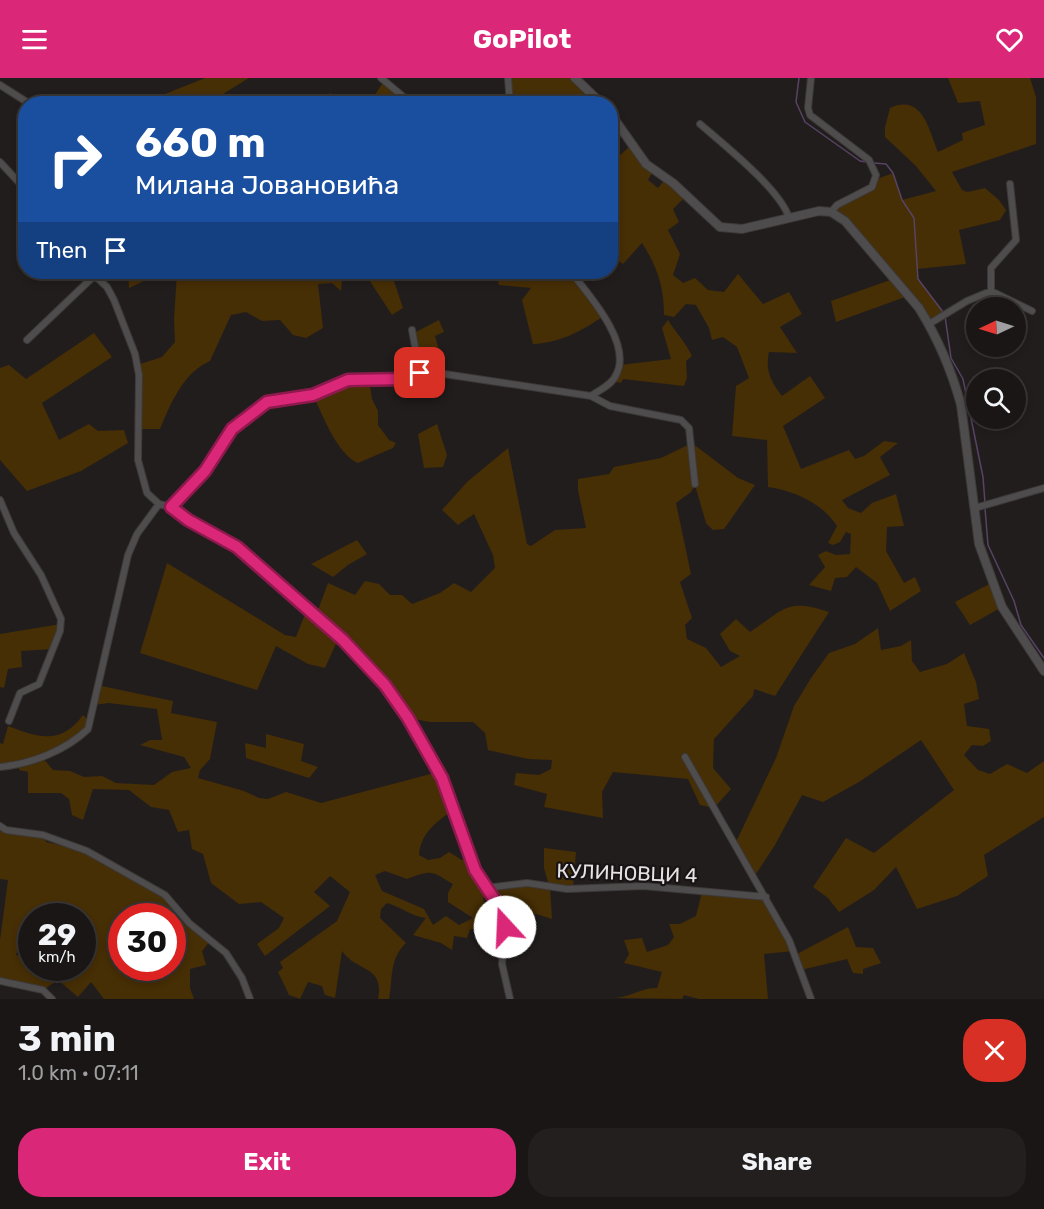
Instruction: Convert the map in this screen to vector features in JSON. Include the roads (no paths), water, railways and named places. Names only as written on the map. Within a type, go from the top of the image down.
[{"type":"street","points":[[381,78],[402,96]]},
{"type":"street","points":[[508,78],[509,96]]},
{"type":"street","points":[[575,78],[594,96]]},
{"type":"street","points":[[811,78],[808,108],[810,115],[869,160],[876,175],[872,187],[837,205],[831,212]]},
{"type":"street","points":[[0,85],[18,96]]},
{"type":"street","points":[[618,124],[646,164],[673,183],[720,227],[742,229],[819,211],[831,212],[845,221],[919,308],[929,324],[956,387],[961,405],[979,544],[1002,607],[1044,671]]},
{"type":"street","points":[[700,124],[741,158],[783,206],[789,218]]},
{"type":"street","points":[[0,162],[18,181]]},
{"type":"street","points":[[991,291],[991,268],[1016,240],[1010,184]]},
{"type":"street","points":[[27,340],[88,279]]},
{"type":"street","points":[[98,279],[107,287],[114,300],[135,354],[139,375],[138,460],[147,493],[159,504],[171,507],[188,520],[237,547],[343,640],[385,685],[408,718],[442,778],[468,854],[504,920],[502,958],[510,999]]},
{"type":"street","points":[[577,279],[605,315],[618,347],[620,366],[617,375],[591,396]]},
{"type":"street","points":[[929,324],[991,291]]},
{"type":"street","points":[[991,291],[1032,310]]},
{"type":"street","points":[[412,330],[420,373]]},
{"type":"street","points":[[171,507],[205,471],[232,429],[267,402],[313,395],[348,380],[403,379],[420,373],[452,373],[504,385],[591,396],[610,406],[681,420],[689,428],[695,484]]},
{"type":"street","points":[[975,508],[1044,488]]},
{"type":"street","points":[[0,500],[14,533],[41,575],[61,618],[60,632],[39,684],[20,693],[9,721]]},
{"type":"street","points":[[0,767],[31,762],[88,729],[128,555],[137,534],[159,504]]},
{"type":"street","points":[[685,758],[789,940],[811,999]]},
{"type":"street","points":[[0,826],[15,832],[58,840],[87,850],[165,895],[189,923],[226,953],[242,978],[250,999]]},
{"type":"street","name":"КУЛИНОВЦИ 4","points":[[486,888],[527,883],[567,889],[643,886],[766,897]]},
{"type":"street","points":[[0,981],[43,990],[52,999]]},
{"type":"waterway","points":[[799,78],[796,102],[805,122],[860,161],[867,162]]},
{"type":"waterway","points":[[874,163],[886,164],[893,173],[902,200],[914,218],[918,279],[943,312]]},
{"type":"waterway","points":[[945,316],[951,358],[963,379],[983,477],[985,503]]},
{"type":"waterway","points":[[985,508],[988,545],[1014,601],[1021,625],[1044,658]]}]
